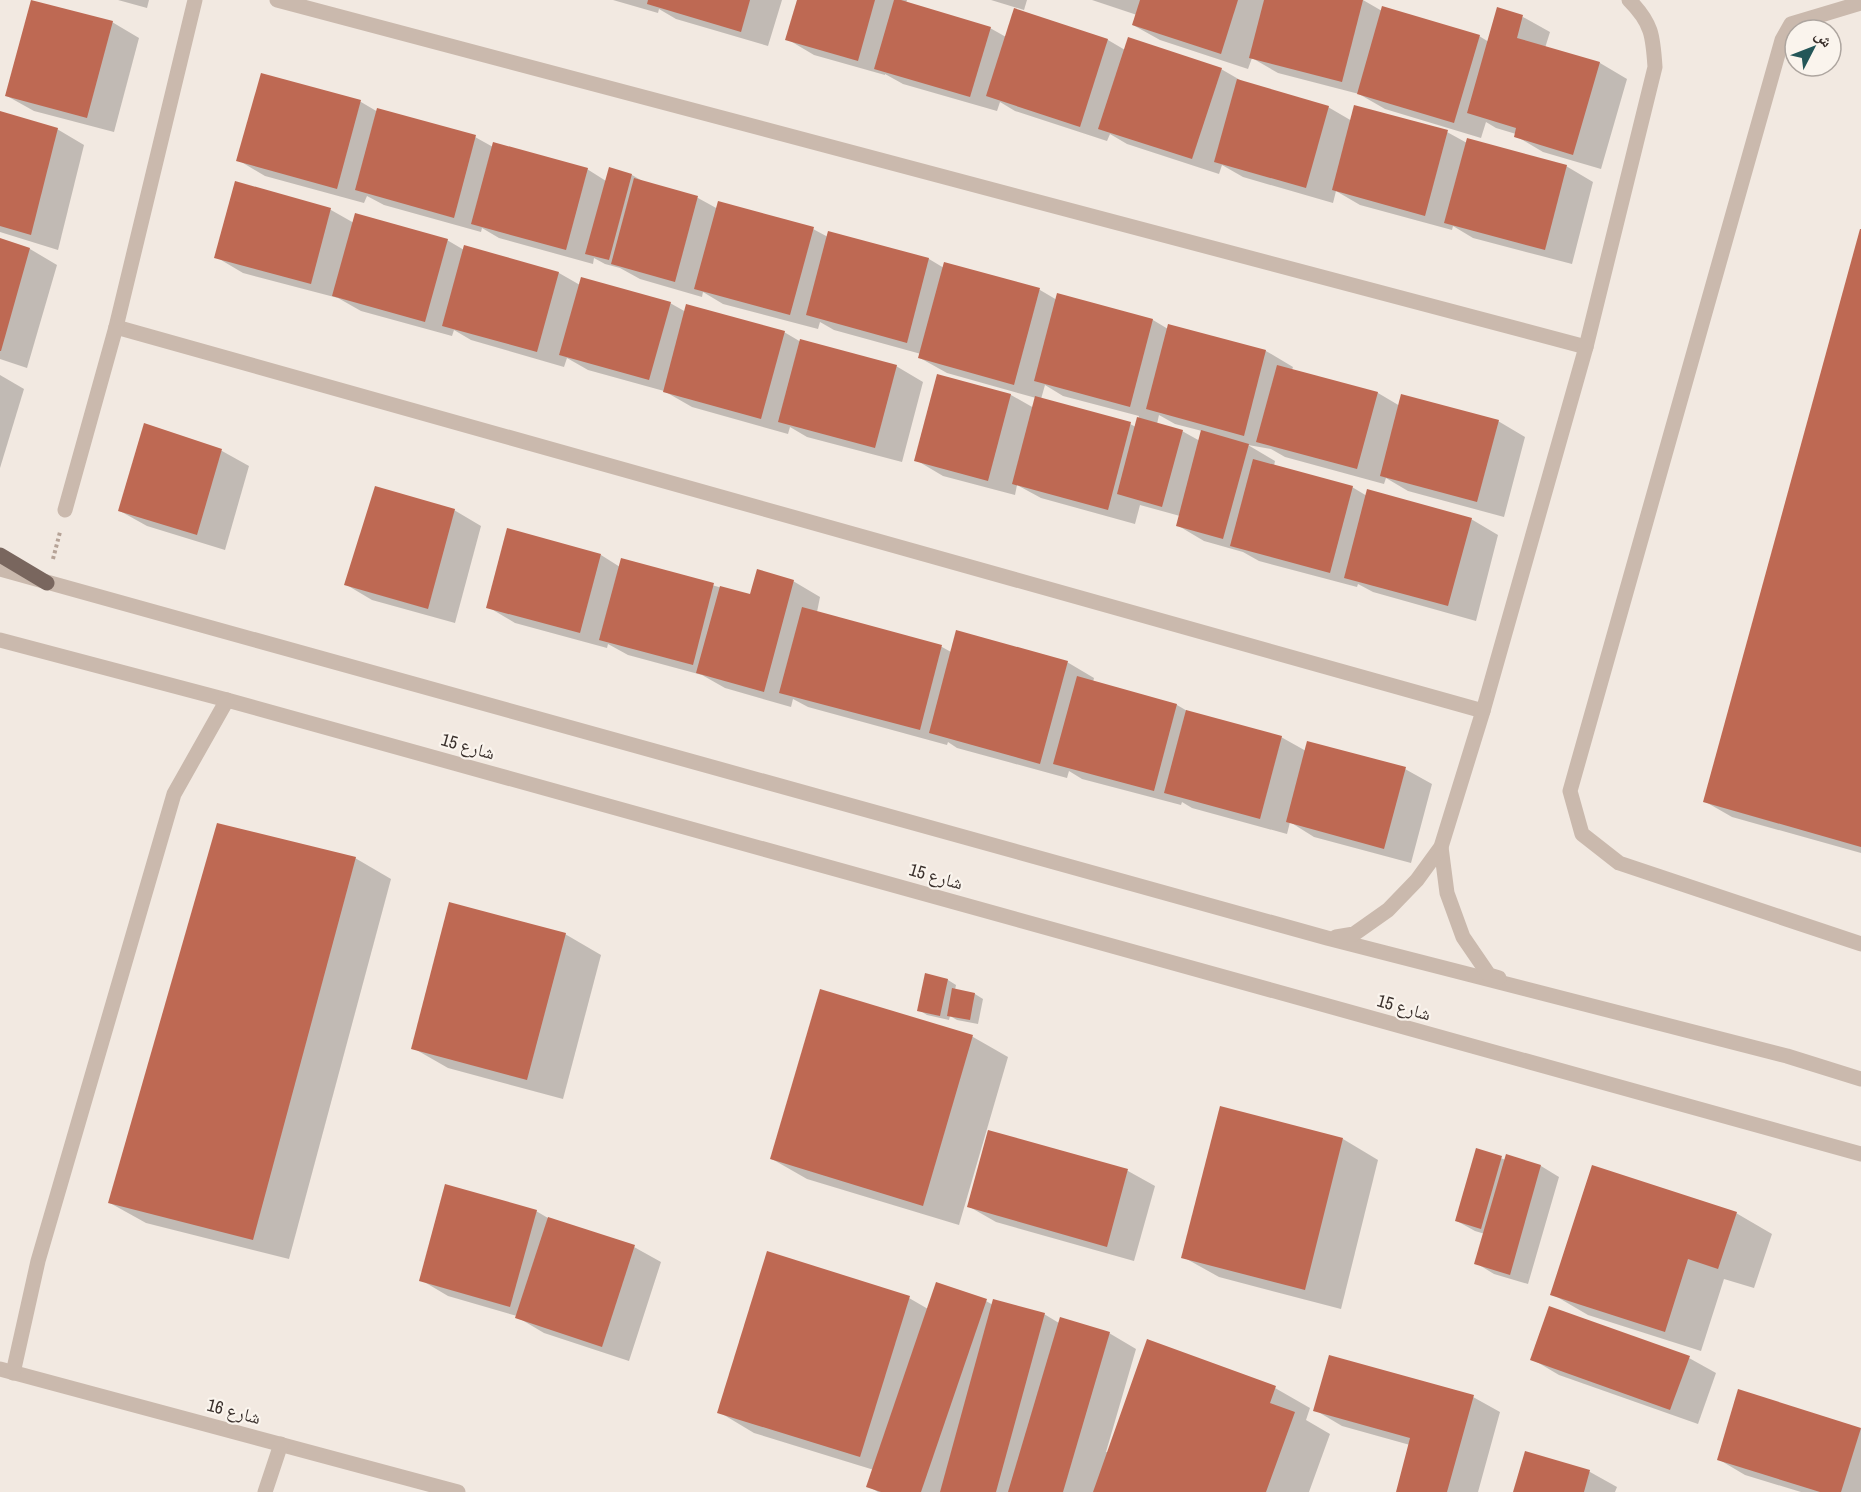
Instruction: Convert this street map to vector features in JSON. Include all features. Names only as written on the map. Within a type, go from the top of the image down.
[{"type":"main road","points":[[0,555],[48,583]]},
{"type":"street","points":[[65,510],[116,327],[195,0]]},
{"type":"street","points":[[277,0],[1586,347]]},
{"type":"street","points":[[1327,938],[1354,934],[1388,910],[1417,880],[1441,847],[1483,711],[1586,347],[1655,67],[1653,34],[1639,10],[1629,0]]},
{"type":"street","points":[[1861,3],[1791,24],[1782,40],[1570,792],[1582,834],[1618,863],[1861,944]]},
{"type":"street","points":[[116,327],[1483,711]]},
{"type":"street","points":[[0,569],[1327,938],[1787,1056]]},
{"type":"street","name":"شارع 15","points":[[0,640],[226,699],[1861,1154]]},
{"type":"street","points":[[7,1371],[174,794],[226,699]]},
{"type":"street","points":[[1441,847],[1447,893],[1463,936],[1489,975],[1861,1078]]},
{"type":"street","name":"شارع 16","points":[[7,1371],[458,1492]]},
{"type":"street","points":[[265,1492],[281,1444]]},
{"type":"path","points":[[48,583],[65,510]]},
{"type":"building","points":[[31,0],[113,21],[87,118],[5,96]]},
{"type":"building","points":[[648,0],[750,0],[741,32],[647,4]]},
{"type":"building","points":[[797,0],[875,0],[858,61],[785,40]]},
{"type":"building","points":[[894,0],[901,0],[991,27],[970,97],[874,69]]},
{"type":"building","points":[[1140,0],[1238,0],[1221,54],[1132,25]]},
{"type":"building","points":[[1264,0],[1363,0],[1342,82],[1249,58]]},
{"type":"building","points":[[1382,6],[1480,35],[1454,123],[1357,94]]},
{"type":"building","points":[[1497,7],[1523,15],[1517,38],[1600,62],[1573,155],[1514,137],[1516,128],[1467,113]]},
{"type":"building","points":[[1014,8],[1108,39],[1080,127],[986,96]]},
{"type":"building","points":[[1128,37],[1222,68],[1192,159],[1098,129]]},
{"type":"building","points":[[261,73],[361,100],[337,189],[236,161]]},
{"type":"building","points":[[1237,79],[1329,106],[1306,188],[1214,162]]},
{"type":"building","points":[[1354,105],[1448,130],[1425,216],[1332,190]]},
{"type":"building","points":[[377,108],[476,135],[454,218],[355,190]]},
{"type":"building","points":[[0,111],[58,128],[31,235],[0,226]]},
{"type":"building","points":[[1467,138],[1567,165],[1545,250],[1444,223]]},
{"type":"building","points":[[493,142],[588,168],[566,250],[471,224]]},
{"type":"building","points":[[609,167],[632,174],[609,260],[585,254]]},
{"type":"building","points":[[634,178],[698,196],[675,282],[611,264]]},
{"type":"building","points":[[235,181],[331,208],[311,284],[214,258]]},
{"type":"building","points":[[718,201],[814,227],[790,315],[694,289]]},
{"type":"building","points":[[355,213],[448,239],[425,322],[332,296]]},
{"type":"building","points":[[1861,229],[1861,847],[1703,802]]},
{"type":"building","points":[[828,231],[929,258],[907,343],[806,315]]},
{"type":"building","points":[[0,238],[30,248],[1,351],[0,351]]},
{"type":"building","points":[[464,245],[559,272],[537,352],[442,326]]},
{"type":"building","points":[[944,262],[1040,288],[1014,385],[918,358]]},
{"type":"building","points":[[581,277],[671,302],[649,380],[559,355]]},
{"type":"building","points":[[1057,293],[1153,319],[1130,407],[1034,381]]},
{"type":"building","points":[[686,304],[785,331],[761,419],[663,392]]},
{"type":"building","points":[[1168,324],[1266,350],[1244,436],[1146,409]]},
{"type":"building","points":[[800,339],[897,365],[875,448],[778,422]]},
{"type":"building","points":[[1277,365],[1378,392],[1357,469],[1256,442]]},
{"type":"building","points":[[937,374],[1011,394],[988,481],[914,461]]},
{"type":"building","points":[[1401,394],[1499,420],[1477,502],[1380,476]]},
{"type":"building","points":[[1035,396],[1131,422],[1108,510],[1012,484]]},
{"type":"building","points":[[1137,417],[1183,430],[1162,507],[1117,494]]},
{"type":"building","points":[[144,423],[222,449],[197,535],[118,511]]},
{"type":"building","points":[[1201,430],[1249,444],[1223,539],[1176,526]]},
{"type":"building","points":[[1253,459],[1353,486],[1330,573],[1230,546]]},
{"type":"building","points":[[375,486],[455,509],[428,609],[344,585]]},
{"type":"building","points":[[1367,489],[1472,518],[1448,606],[1344,578]]},
{"type":"building","points":[[507,528],[601,554],[580,633],[486,608]]},
{"type":"building","points":[[621,558],[714,583],[693,665],[599,640]]},
{"type":"building","points":[[757,569],[794,580],[764,692],[696,673],[720,586],[750,594]]},
{"type":"building","points":[[802,607],[942,645],[920,730],[779,693]]},
{"type":"building","points":[[956,630],[1068,661],[1040,764],[929,733]]},
{"type":"building","points":[[1077,676],[1177,704],[1154,791],[1053,764]]},
{"type":"building","points":[[1186,710],[1282,736],[1260,819],[1164,793]]},
{"type":"building","points":[[1307,741],[1406,767],[1384,849],[1286,822]]},
{"type":"building","points":[[217,823],[356,857],[253,1240],[108,1203]]},
{"type":"building","points":[[449,902],[566,933],[527,1080],[411,1049]]},
{"type":"building","points":[[925,973],[948,979],[940,1016],[917,1011]]},
{"type":"building","points":[[952,988],[975,993],[970,1020],[947,1016]]},
{"type":"building","points":[[820,989],[973,1035],[923,1206],[770,1159]]},
{"type":"building","points":[[1220,1106],[1343,1138],[1305,1290],[1181,1258]]},
{"type":"building","points":[[988,1130],[1128,1169],[1107,1247],[967,1207]]},
{"type":"building","points":[[1476,1148],[1502,1156],[1481,1229],[1455,1221]]},
{"type":"building","points":[[1506,1154],[1541,1165],[1510,1275],[1474,1264]]},
{"type":"building","points":[[1592,1165],[1737,1212],[1718,1269],[1688,1259],[1665,1332],[1550,1295]]},
{"type":"building","points":[[445,1184],[537,1210],[510,1307],[419,1281]]},
{"type":"building","points":[[548,1217],[635,1245],[602,1347],[515,1318]]},
{"type":"building","points":[[767,1251],[910,1296],[860,1457],[717,1413]]},
{"type":"building","points":[[936,1282],[987,1299],[921,1492],[881,1492],[866,1487]]},
{"type":"building","points":[[993,1299],[1045,1313],[996,1492],[940,1492]]},
{"type":"building","points":[[1549,1306],[1690,1356],[1670,1410],[1530,1360]]},
{"type":"building","points":[[1060,1317],[1110,1332],[1063,1492],[1008,1492]]},
{"type":"building","points":[[1147,1339],[1276,1386],[1270,1403],[1295,1412],[1266,1492],[1093,1492]]},
{"type":"building","points":[[1329,1355],[1474,1395],[1447,1492],[1396,1492],[1410,1438],[1313,1411]]},
{"type":"building","points":[[1738,1389],[1861,1428],[1841,1492],[1820,1492],[1717,1460]]},
{"type":"building","points":[[1525,1451],[1590,1470],[1584,1492],[1513,1492]]}]
